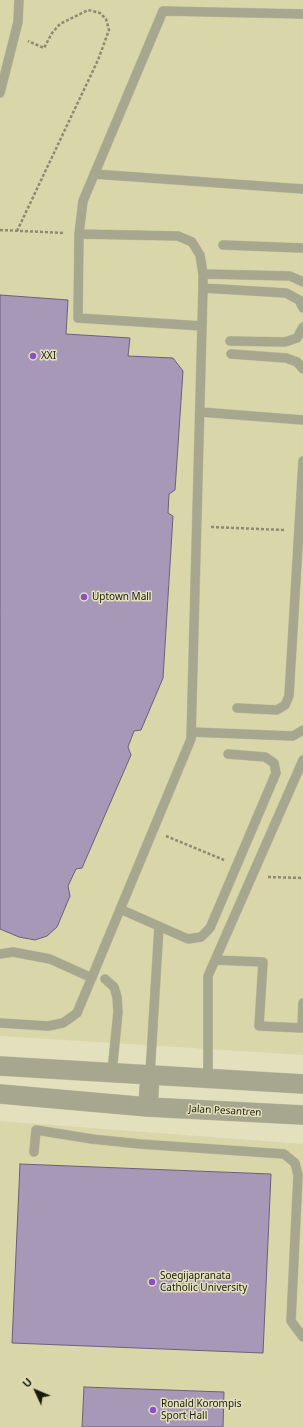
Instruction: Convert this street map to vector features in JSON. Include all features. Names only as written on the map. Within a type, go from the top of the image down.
[{"type":"street","points":[[0,1066],[208,1077],[303,1084]]},
{"type":"street","points":[[148,1107],[150,1074]]},
{"type":"street","name":"Jalan Pesantren","points":[[0,1094],[148,1107],[303,1115]]},
{"type":"lane","points":[[0,94],[18,22],[19,0]]},
{"type":"lane","points":[[202,326],[78,318],[79,234],[83,201],[163,11],[303,14]]},
{"type":"lane","points":[[94,174],[303,189]]},
{"type":"lane","points":[[0,1023],[48,1026],[63,1023],[77,1013],[191,739],[203,288],[203,274],[200,255],[192,242],[178,236],[79,234]]},
{"type":"lane","points":[[223,245],[303,248]]},
{"type":"lane","points":[[203,274],[290,276],[303,282]]},
{"type":"lane","points":[[203,288],[286,293],[299,300],[303,308]]},
{"type":"lane","points":[[230,340],[285,342],[297,338],[303,327]]},
{"type":"lane","points":[[231,354],[286,358],[297,362],[303,369]]},
{"type":"lane","points":[[200,412],[303,420]]},
{"type":"lane","points":[[237,708],[277,710],[285,705],[289,696],[303,461]]},
{"type":"lane","points":[[191,732],[293,736],[303,730]]},
{"type":"lane","points":[[120,909],[188,939],[201,938],[210,928],[276,773],[274,763],[265,757],[228,754]]},
{"type":"lane","points":[[208,1077],[208,976],[303,760]]},
{"type":"lane","points":[[150,1074],[159,926]]},
{"type":"lane","points":[[0,954],[13,952],[50,959],[92,978]]},
{"type":"lane","points":[[216,960],[263,962],[259,1026],[302,1028],[303,1003]]},
{"type":"lane","points":[[105,979],[114,987],[117,997],[118,1012],[112,1072]]},
{"type":"lane","points":[[34,1152],[36,1130],[92,1139],[140,1144],[284,1154],[295,1163],[298,1175],[299,1238],[291,1321],[303,1337]]},
{"type":"path","points":[[15,35],[44,48],[52,32],[60,24],[88,10],[100,13],[106,19],[108,30],[98,60],[17,231]]},
{"type":"path","points":[[0,230],[79,234]]},
{"type":"path","points":[[197,526],[299,530]]},
{"type":"shaded area","points":[[0,0],[303,0],[303,1055],[0,1036]]},
{"type":"shaded area","name":"Soegijapranata Catholic University","points":[[0,1121],[303,1144],[303,1427],[0,1427]]},
{"type":"building","name":"Uptown Mall","points":[[0,295],[68,300],[66,334],[130,338],[128,356],[173,358],[183,371],[175,490],[169,494],[168,513],[173,516],[163,678],[141,730],[134,731],[128,747],[131,755],[82,868],[76,869],[68,886],[70,896],[57,927],[47,936],[35,940],[19,937],[0,929]]},
{"type":"building","points":[[20,1164],[271,1174],[263,1353],[12,1343]]},
{"type":"building","name":"Ronald Korompis Sport Hall","points":[[84,1387],[224,1392],[223,1427],[82,1427]]},
{"type":"place","name":"XXI","points":[[33,356]]},
{"type":"place","name":"Uptown Mall","points":[[84,597]]},
{"type":"place","name":"Soegijapranata Catholic University","points":[[152,1282]]},
{"type":"place","name":"Ronald Korompis Sport Hall","points":[[153,1410]]}]
